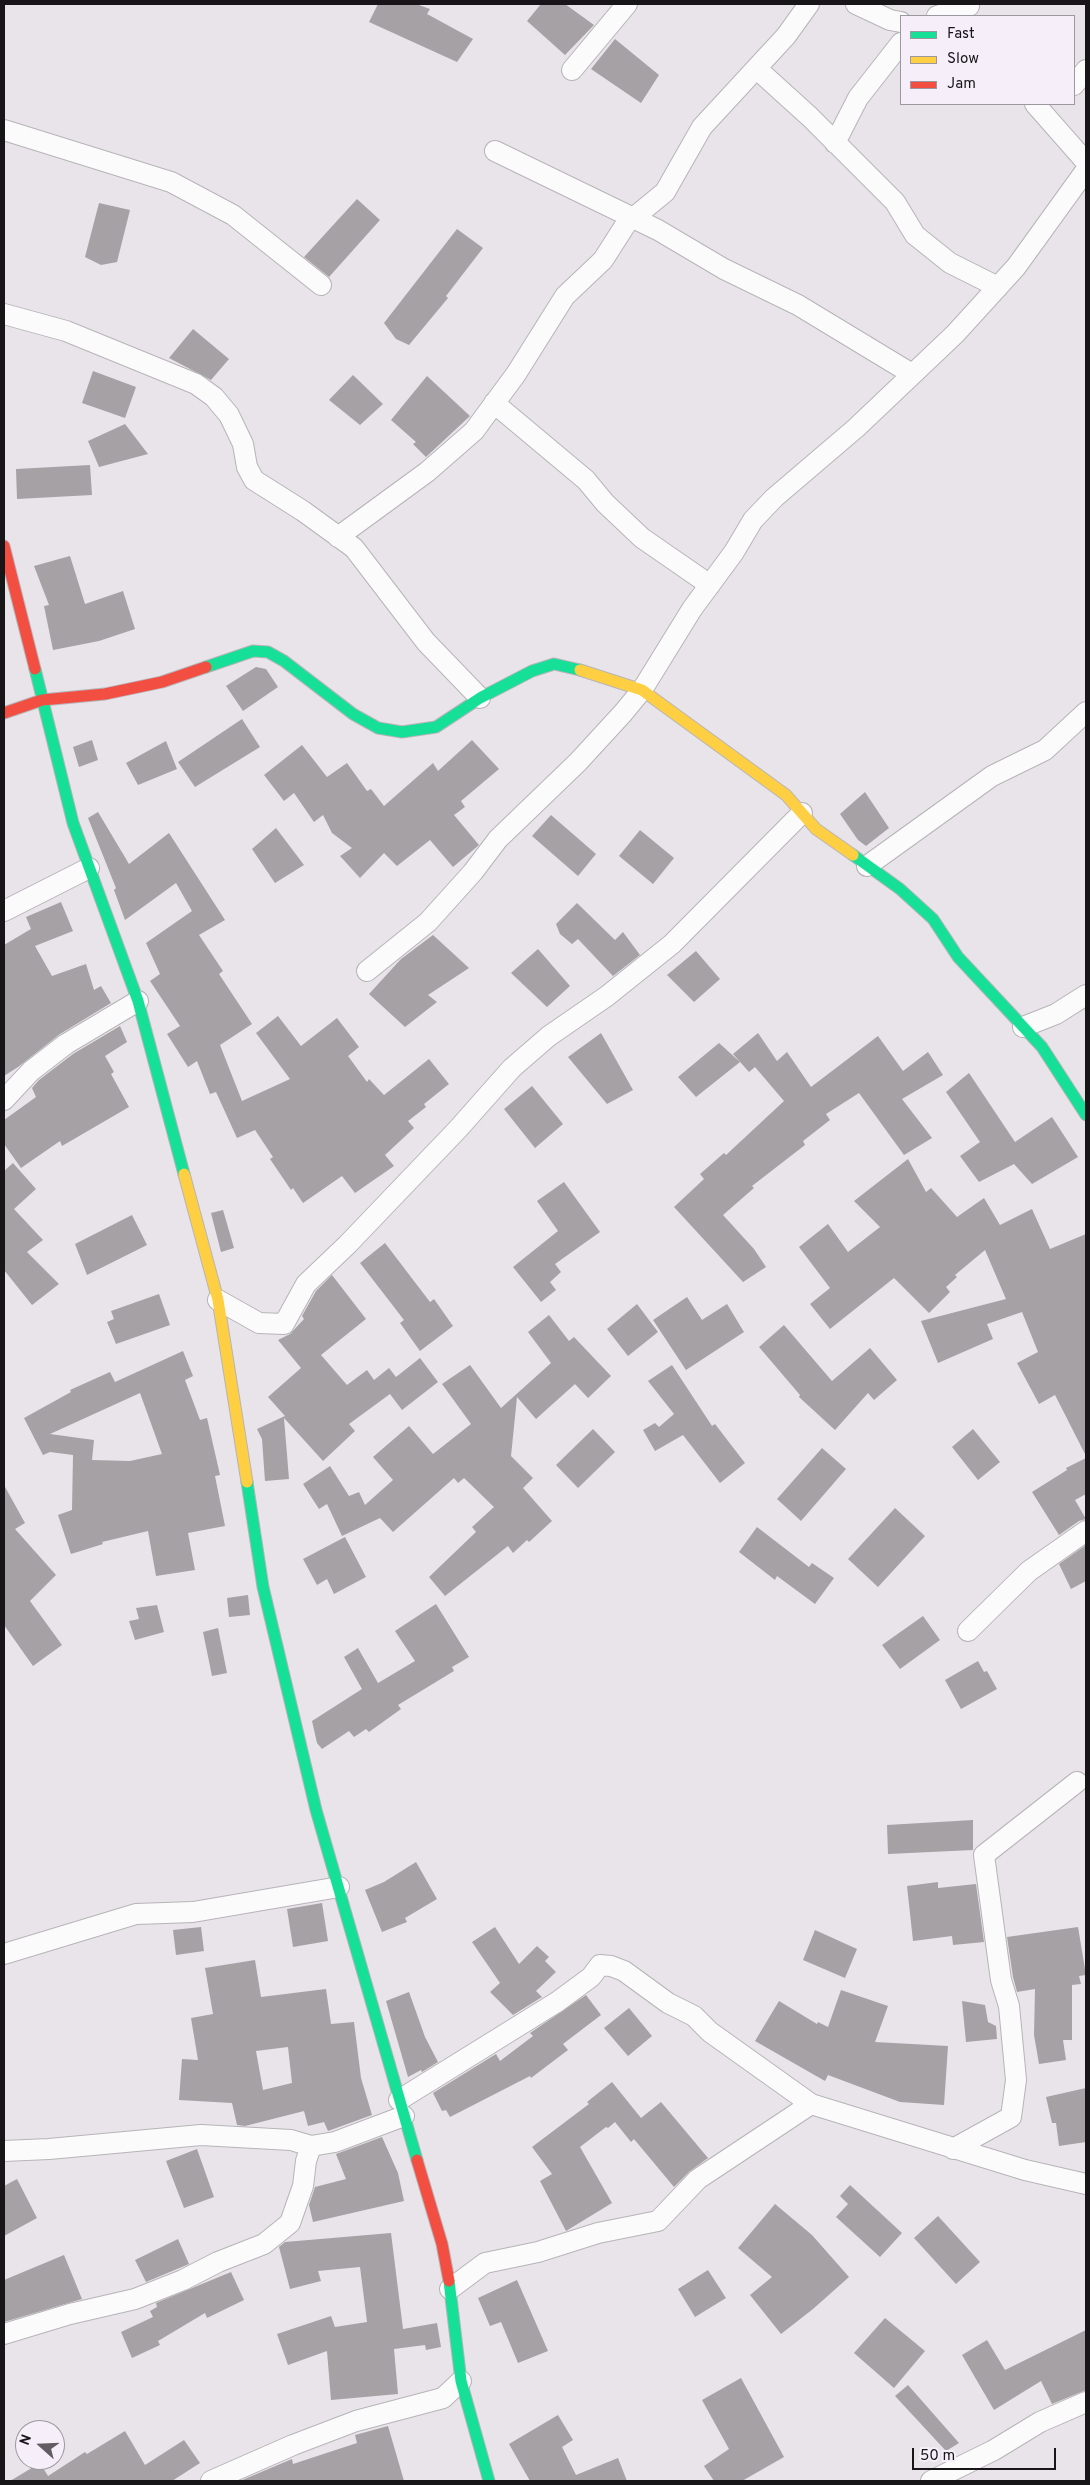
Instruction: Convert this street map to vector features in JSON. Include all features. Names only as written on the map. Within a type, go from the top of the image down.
[{"type":"street","points":[[572,70],[627,4]]},
{"type":"street","points":[[338,537],[427,472],[474,431],[516,374],[565,296],[602,260],[626,224],[665,192],[702,127],[786,36],[809,4]]},
{"type":"street","points":[[856,4],[890,20],[900,22]]},
{"type":"street","points":[[942,15],[970,9]]},
{"type":"street","points":[[835,142],[858,98],[900,44]]},
{"type":"street","points":[[757,69],[835,142],[895,202],[915,235],[950,263],[998,287]]},
{"type":"street","points":[[1075,84],[1086,70]]},
{"type":"street","points":[[1047,108],[1086,162]]},
{"type":"street","points":[[4,130],[171,182],[232,216],[321,284]]},
{"type":"street","points":[[495,151],[633,218],[724,269],[798,305],[912,374]]},
{"type":"street","points":[[367,971],[428,922],[473,872],[498,839],[578,762],[642,690],[710,585],[734,552],[753,520],[774,498],[856,428],[955,334],[1016,267],[1086,170]]},
{"type":"street","points":[[4,314],[66,331],[196,384],[214,397],[229,415],[243,444],[248,467],[254,480],[354,548],[426,642],[480,698]]},
{"type":"street","points":[[494,403],[586,480],[605,503],[642,538],[710,585]]},
{"type":"street","points":[[4,546],[73,823],[138,1001],[218,1300],[262,1586],[311,1782],[314,1803],[339,1887],[363,1981],[442,2244],[450,2289],[461,2381],[489,2481]]},
{"type":"street","points":[[4,714],[42,700],[105,694],[162,682],[252,651],[268,652],[284,661],[353,714],[378,728],[402,732],[436,727],[480,698],[532,671],[554,664],[602,676],[642,690],[682,722],[786,795],[816,829],[900,889],[933,919],[958,956],[1042,1047],[1086,1115]]},
{"type":"street","points":[[867,866],[992,776],[1045,750],[1086,712]]},
{"type":"street","points":[[218,1300],[259,1323],[284,1324],[306,1284],[347,1245],[458,1129],[512,1068],[549,1036],[607,996],[672,944],[802,813]]},
{"type":"street","points":[[4,910],[89,868]]},
{"type":"street","points":[[1023,1027],[1056,1014],[1086,995]]},
{"type":"street","points":[[4,1100],[31,1071],[66,1044],[138,1001]]},
{"type":"street","points":[[968,1631],[1029,1571],[1086,1531]]},
{"type":"street","points":[[953,2149],[1010,2117],[1016,2080],[1009,2006],[1001,1980],[984,1855],[1077,1782]]},
{"type":"street","points":[[4,1954],[136,1914],[193,1912],[339,1887]]},
{"type":"street","points":[[4,2151],[50,2149],[201,2135],[291,2140],[311,2146],[335,2142],[401,2108],[557,2002],[591,1977],[600,1965],[611,1966],[624,1971],[668,2003],[694,2016],[710,2032],[810,2104],[1025,2170],[1086,2184]]},
{"type":"street","points":[[450,2289],[485,2263],[538,2252],[598,2233],[658,2221],[698,2179],[810,2104]]},
{"type":"street","points":[[4,2334],[70,2314],[135,2299],[264,2244],[290,2223],[303,2186],[306,2161],[311,2146]]},
{"type":"street","points":[[211,2481],[293,2445],[356,2421],[443,2398],[461,2381]]},
{"type":"street","points":[[931,2481],[994,2450],[1040,2422],[1086,2402]]},
{"type":"building","points":[[378,4],[416,4],[430,9],[427,14],[473,39],[457,62],[369,22]]},
{"type":"building","points":[[541,4],[565,4],[594,25],[565,55],[527,21]]},
{"type":"building","points":[[615,39],[659,75],[641,103],[591,69]]},
{"type":"building","points":[[357,199],[380,220],[329,277],[304,257]]},
{"type":"building","points":[[99,203],[130,210],[117,262],[101,265],[85,257]]},
{"type":"building","points":[[457,229],[483,248],[446,296],[448,298],[409,345],[396,339],[384,323]]},
{"type":"building","points":[[193,329],[229,359],[211,380],[169,358]]},
{"type":"building","points":[[93,371],[136,387],[125,418],[82,403]]},
{"type":"building","points":[[353,375],[383,404],[360,425],[329,400]]},
{"type":"building","points":[[427,376],[470,416],[426,457],[413,444],[416,442],[391,420]]},
{"type":"building","points":[[125,424],[148,454],[99,467],[88,441]]},
{"type":"building","points":[[90,465],[92,495],[17,499],[16,469]]},
{"type":"building","points":[[70,556],[85,604],[123,591],[135,629],[99,641],[53,650],[44,606],[49,605],[34,566]]},
{"type":"building","points":[[256,667],[266,669],[278,687],[243,711],[226,686]]},
{"type":"building","points":[[242,719],[260,747],[195,787],[178,762]]},
{"type":"building","points":[[92,740],[98,760],[79,767],[73,747]]},
{"type":"building","points":[[472,740],[499,769],[461,801],[465,807],[454,815],[479,845],[453,867],[430,840],[397,866],[384,853],[360,878],[340,856],[352,848],[332,833],[323,815],[314,822],[294,793],[284,801],[264,775],[302,745],[327,777],[347,763],[367,791],[371,789],[384,806],[433,763],[438,771]]},
{"type":"building","points":[[166,741],[177,769],[138,785],[126,763]]},
{"type":"building","points":[[865,792],[889,828],[866,846],[858,840],[840,814]]},
{"type":"building","points":[[98,812],[129,864],[169,833],[225,920],[199,935],[223,971],[219,974],[252,1024],[220,1045],[242,1101],[290,1079],[256,1033],[278,1016],[301,1046],[337,1018],[359,1047],[348,1056],[367,1082],[369,1079],[384,1095],[429,1059],[449,1084],[424,1104],[426,1107],[408,1121],[414,1128],[385,1155],[394,1166],[355,1193],[342,1176],[303,1203],[293,1188],[291,1190],[270,1159],[273,1157],[255,1130],[237,1138],[216,1092],[210,1094],[197,1061],[188,1067],[167,1034],[180,1026],[150,981],[160,974],[146,943],[192,911],[176,883],[125,920],[114,890],[116,888],[88,818]]},
{"type":"building","points":[[551,815],[596,854],[578,876],[532,836]]},
{"type":"building","points":[[276,828],[304,865],[275,883],[252,849]]},
{"type":"building","points":[[640,830],[674,858],[653,884],[619,856]]},
{"type":"building","points":[[61,902],[73,931],[35,946],[52,976],[86,964],[94,990],[101,986],[111,1003],[60,1034],[4,1076],[4,945],[31,929],[26,917]]},
{"type":"building","points":[[577,903],[615,940],[623,932],[640,955],[613,976],[578,939],[572,944],[560,934],[556,924]]},
{"type":"building","points":[[433,935],[469,968],[428,995],[437,1002],[405,1027],[369,994],[401,959]]},
{"type":"building","points":[[538,949],[570,986],[547,1007],[511,973]]},
{"type":"building","points":[[696,951],[720,979],[694,1002],[667,975]]},
{"type":"building","points":[[120,1026],[127,1042],[105,1056],[114,1072],[111,1074],[129,1107],[62,1146],[60,1141],[21,1168],[4,1144],[4,1120],[36,1097],[32,1088],[39,1080],[73,1054]]},
{"type":"building","points":[[601,1033],[633,1090],[607,1104],[568,1057]]},
{"type":"building","points":[[758,1033],[777,1061],[787,1052],[811,1087],[878,1036],[903,1071],[928,1052],[943,1075],[902,1099],[932,1138],[904,1155],[859,1093],[826,1114],[830,1120],[803,1141],[805,1145],[752,1186],[754,1188],[723,1215],[754,1249],[766,1267],[743,1282],[674,1207],[704,1179],[700,1174],[724,1153],[726,1155],[784,1101],[755,1067],[749,1072],[733,1054]]},
{"type":"building","points":[[719,1043],[740,1062],[696,1097],[678,1077]]},
{"type":"building","points":[[969,1073],[1015,1142],[1052,1117],[1078,1157],[1032,1184],[1014,1164],[979,1182],[960,1156],[980,1142],[946,1092]]},
{"type":"building","points":[[532,1086],[563,1124],[535,1148],[504,1109]]},
{"type":"building","points":[[908,1159],[926,1192],[931,1188],[957,1217],[984,1198],[1000,1225],[1032,1209],[1050,1249],[1086,1234],[1086,1456],[1055,1395],[1039,1404],[1017,1363],[1038,1352],[1022,1312],[987,1324],[993,1339],[938,1363],[921,1321],[1006,1299],[985,1250],[955,1275],[957,1277],[946,1287],[950,1292],[929,1313],[894,1278],[830,1329],[810,1304],[830,1288],[799,1247],[828,1224],[848,1252],[880,1227],[854,1201]]},
{"type":"building","points":[[13,1163],[36,1189],[14,1209],[43,1240],[27,1252],[59,1284],[32,1305],[4,1270],[4,1171]]},
{"type":"building","points":[[564,1182],[600,1232],[555,1264],[561,1272],[550,1282],[556,1290],[541,1302],[513,1267],[558,1231],[537,1201]]},
{"type":"building","points":[[223,1210],[234,1248],[221,1252],[211,1213]]},
{"type":"building","points":[[132,1215],[147,1245],[87,1275],[75,1244]]},
{"type":"building","points":[[385,1243],[430,1302],[434,1299],[453,1326],[420,1351],[400,1323],[404,1320],[360,1263]]},
{"type":"building","points":[[332,1275],[366,1319],[321,1355],[347,1385],[367,1370],[374,1380],[389,1368],[396,1377],[420,1358],[438,1382],[402,1410],[390,1394],[349,1424],[355,1431],[323,1461],[284,1418],[289,1479],[265,1481],[262,1439],[257,1429],[285,1416],[268,1397],[301,1368],[278,1340],[290,1334],[304,1319],[302,1316],[316,1291]]},
{"type":"building","points":[[159,1294],[170,1325],[116,1344],[107,1322],[114,1319],[111,1311]]},
{"type":"building","points":[[687,1297],[702,1320],[727,1304],[744,1332],[686,1370],[653,1320]]},
{"type":"building","points":[[637,1304],[658,1332],[628,1356],[607,1329]]},
{"type":"building","points":[[549,1315],[569,1341],[574,1337],[611,1376],[588,1398],[575,1384],[536,1419],[517,1397],[511,1456],[533,1478],[523,1488],[552,1521],[529,1542],[527,1540],[513,1553],[508,1546],[445,1596],[429,1577],[476,1532],[472,1527],[494,1507],[464,1478],[458,1483],[454,1478],[393,1532],[380,1518],[342,1536],[327,1504],[319,1509],[303,1484],[330,1466],[349,1496],[359,1492],[365,1505],[393,1480],[373,1457],[409,1426],[433,1454],[471,1424],[442,1384],[470,1365],[501,1408],[551,1363],[528,1332]]},
{"type":"building","points":[[784,1325],[832,1381],[870,1348],[897,1380],[874,1400],[868,1393],[835,1430],[799,1397],[800,1395],[759,1347]]},
{"type":"building","points":[[183,1351],[193,1376],[185,1380],[200,1420],[207,1418],[220,1475],[215,1476],[225,1526],[188,1533],[195,1570],[156,1576],[148,1531],[102,1542],[103,1544],[71,1554],[58,1515],[72,1510],[73,1455],[50,1452],[43,1455],[24,1418],[71,1392],[70,1390],[110,1372],[115,1382]],"holes":[[[140,1393],[162,1454],[130,1461],[92,1460],[94,1440],[50,1434]]]},
{"type":"building","points":[[672,1365],[712,1426],[715,1424],[745,1463],[720,1483],[683,1435],[655,1451],[643,1430],[655,1423],[659,1427],[674,1414],[648,1381]]},
{"type":"building","points":[[593,1429],[615,1452],[578,1488],[556,1465]]},
{"type":"building","points":[[973,1429],[1000,1462],[978,1480],[952,1447]]},
{"type":"building","points":[[822,1448],[846,1469],[801,1521],[777,1499]]},
{"type":"building","points":[[1086,1458],[1086,1494],[1075,1500],[1086,1519],[1079,1521],[1059,1535],[1032,1492],[1067,1470],[1066,1468]]},
{"type":"building","points":[[4,1485],[25,1523],[15,1529],[56,1575],[30,1601],[62,1645],[33,1666],[4,1625]]},
{"type":"building","points":[[895,1508],[925,1536],[878,1587],[848,1559]]},
{"type":"building","points":[[757,1527],[809,1567],[812,1563],[834,1578],[815,1604],[777,1576],[775,1580],[739,1552]]},
{"type":"building","points":[[345,1537],[366,1577],[334,1594],[327,1579],[317,1585],[303,1559]]},
{"type":"building","points":[[1086,1545],[1086,1581],[1071,1589],[1059,1564]]},
{"type":"building","points":[[248,1595],[250,1615],[229,1617],[227,1598]]},
{"type":"building","points":[[436,1604],[469,1657],[452,1667],[454,1671],[398,1705],[401,1709],[369,1732],[366,1729],[354,1737],[349,1731],[322,1749],[317,1743],[312,1721],[362,1689],[344,1657],[358,1648],[378,1683],[415,1661],[395,1631]]},
{"type":"building","points":[[157,1605],[164,1632],[135,1640],[129,1621],[139,1619],[136,1608]]},
{"type":"building","points":[[923,1616],[940,1640],[900,1669],[882,1645]]},
{"type":"building","points":[[218,1628],[227,1673],[212,1676],[203,1632]]},
{"type":"building","points":[[978,1661],[984,1672],[987,1671],[997,1689],[961,1709],[945,1680]]},
{"type":"building","points":[[973,1820],[973,1850],[888,1854],[887,1825]]},
{"type":"building","points":[[416,1862],[437,1899],[405,1918],[407,1922],[382,1932],[365,1890],[384,1882]]},
{"type":"building","points":[[938,1882],[938,1888],[976,1884],[984,1942],[953,1945],[952,1936],[913,1941],[907,1886]]},
{"type":"building","points":[[322,1903],[328,1941],[293,1947],[287,1909]]},
{"type":"building","points":[[201,1927],[204,1951],[176,1955],[173,1930]]},
{"type":"building","points":[[495,1927],[519,1964],[537,1946],[549,1957],[545,1961],[556,1972],[536,1991],[542,1997],[513,2015],[490,1992],[500,1983],[472,1942]]},
{"type":"building","points":[[1078,1927],[1086,1975],[1079,1976],[1081,1984],[1072,1985],[1072,2040],[1063,2040],[1066,2060],[1039,2064],[1034,2035],[1035,1989],[1017,1992],[1007,1937]]},
{"type":"building","points":[[815,1930],[857,1949],[845,1978],[803,1960]]},
{"type":"building","points":[[255,1960],[261,1997],[326,1989],[331,2024],[354,2022],[361,2078],[372,2115],[328,2131],[324,2122],[308,2126],[304,2111],[245,2126],[237,2125],[232,2103],[179,2100],[182,2059],[198,2060],[191,2018],[213,2014],[205,1968]],"holes":[[[288,2047],[292,2083],[263,2090],[256,2051]]]},
{"type":"building","points":[[841,1990],[888,2006],[875,2042],[948,2046],[944,2105],[900,2102],[828,2075],[825,2081],[755,2041],[779,2001],[817,2024],[818,2022],[828,2027]]},
{"type":"building","points":[[409,1992],[425,2037],[438,2062],[422,2072],[421,2070],[408,2077],[386,2001]]},
{"type":"building","points":[[586,1995],[601,2015],[563,2044],[568,2050],[531,2078],[530,2076],[450,2117],[446,2110],[442,2111],[433,2093],[496,2054],[500,2061],[533,2036],[530,2033]]},
{"type":"building","points":[[962,2001],[985,2005],[988,2022],[996,2026],[997,2039],[966,2042]]},
{"type":"building","points":[[629,2008],[652,2036],[628,2056],[604,2028]]},
{"type":"building","points":[[612,2082],[641,2118],[661,2102],[708,2158],[690,2171],[674,2187],[634,2139],[631,2142],[615,2122],[580,2147],[612,2203],[566,2231],[540,2181],[552,2174],[532,2147],[589,2104],[587,2102]]},
{"type":"building","points":[[1086,2088],[1086,2142],[1059,2146],[1056,2123],[1052,2123],[1046,2097]]},
{"type":"building","points":[[382,2137],[398,2173],[404,2201],[313,2222],[309,2205],[315,2187],[346,2179],[336,2154]]},
{"type":"building","points":[[197,2149],[214,2197],[184,2208],[166,2161]]},
{"type":"building","points":[[17,2179],[37,2218],[4,2236],[4,2186]]},
{"type":"building","points":[[850,2185],[902,2233],[880,2257],[836,2217],[848,2204],[840,2196]]},
{"type":"building","points":[[775,2204],[812,2235],[849,2277],[781,2334],[750,2295],[772,2277],[738,2248]]},
{"type":"building","points":[[938,2216],[980,2262],[956,2284],[914,2238]]},
{"type":"building","points":[[391,2233],[403,2329],[437,2323],[441,2347],[426,2350],[425,2345],[394,2349],[398,2394],[331,2400],[327,2351],[288,2365],[277,2334],[331,2316],[335,2327],[367,2322],[360,2267],[318,2271],[321,2281],[290,2289],[279,2247],[285,2242]]},
{"type":"building","points":[[178,2239],[189,2264],[146,2282],[135,2260]]},
{"type":"building","points":[[64,2255],[82,2299],[4,2322],[4,2280]]},
{"type":"building","points":[[708,2270],[726,2298],[695,2317],[678,2289]]},
{"type":"building","points":[[231,2272],[244,2300],[207,2318],[205,2313],[158,2341],[160,2345],[132,2358],[121,2332],[153,2317],[150,2311],[157,2307],[156,2303]]},
{"type":"building","points":[[517,2280],[548,2351],[518,2363],[501,2322],[490,2326],[478,2298]]},
{"type":"building","points":[[885,2318],[925,2351],[894,2388],[854,2353]]},
{"type":"building","points":[[1086,2330],[1086,2390],[1052,2404],[1041,2381],[994,2410],[962,2355],[987,2340],[1005,2370]]},
{"type":"building","points":[[741,2378],[784,2457],[742,2481],[714,2481],[704,2466],[729,2449],[702,2400]]},
{"type":"building","points":[[908,2385],[959,2443],[946,2451],[895,2396]]},
{"type":"building","points":[[558,2415],[573,2440],[562,2447],[576,2475],[618,2458],[627,2481],[530,2481],[509,2444]]},
{"type":"building","points":[[388,2426],[404,2481],[240,2481],[292,2459],[293,2464],[357,2443],[355,2435]]},
{"type":"building","points":[[125,2431],[145,2465],[184,2440],[200,2463],[172,2481],[10,2481],[28,2470],[44,2470],[48,2476],[57,2470],[65,2470],[65,2465],[85,2452],[87,2454]]},
{"type":"traffic: fast","points":[[206,667],[253,651],[268,652],[284,661],[353,714],[378,728],[402,732],[436,727],[480,698],[532,671],[554,664],[580,670]]},
{"type":"traffic: fast","points":[[35,669],[73,823],[138,1001],[184,1174]]},
{"type":"traffic: fast","points":[[853,855],[900,889],[933,919],[958,957],[1042,1047],[1086,1115]]},
{"type":"traffic: fast","points":[[247,1482],[263,1587],[316,1810],[417,2160]]},
{"type":"traffic: fast","points":[[449,2281],[461,2381],[489,2481]]},
{"type":"traffic: slow","points":[[580,670],[642,690],[786,795],[816,829],[853,855]]},
{"type":"traffic: slow","points":[[184,1174],[218,1300],[247,1482]]},
{"type":"traffic: jam","points":[[4,546],[35,669]]},
{"type":"traffic: jam","points":[[4,713],[42,700],[105,694],[162,682],[206,667]]},
{"type":"traffic: jam","points":[[417,2160],[442,2244],[449,2281]]}]
